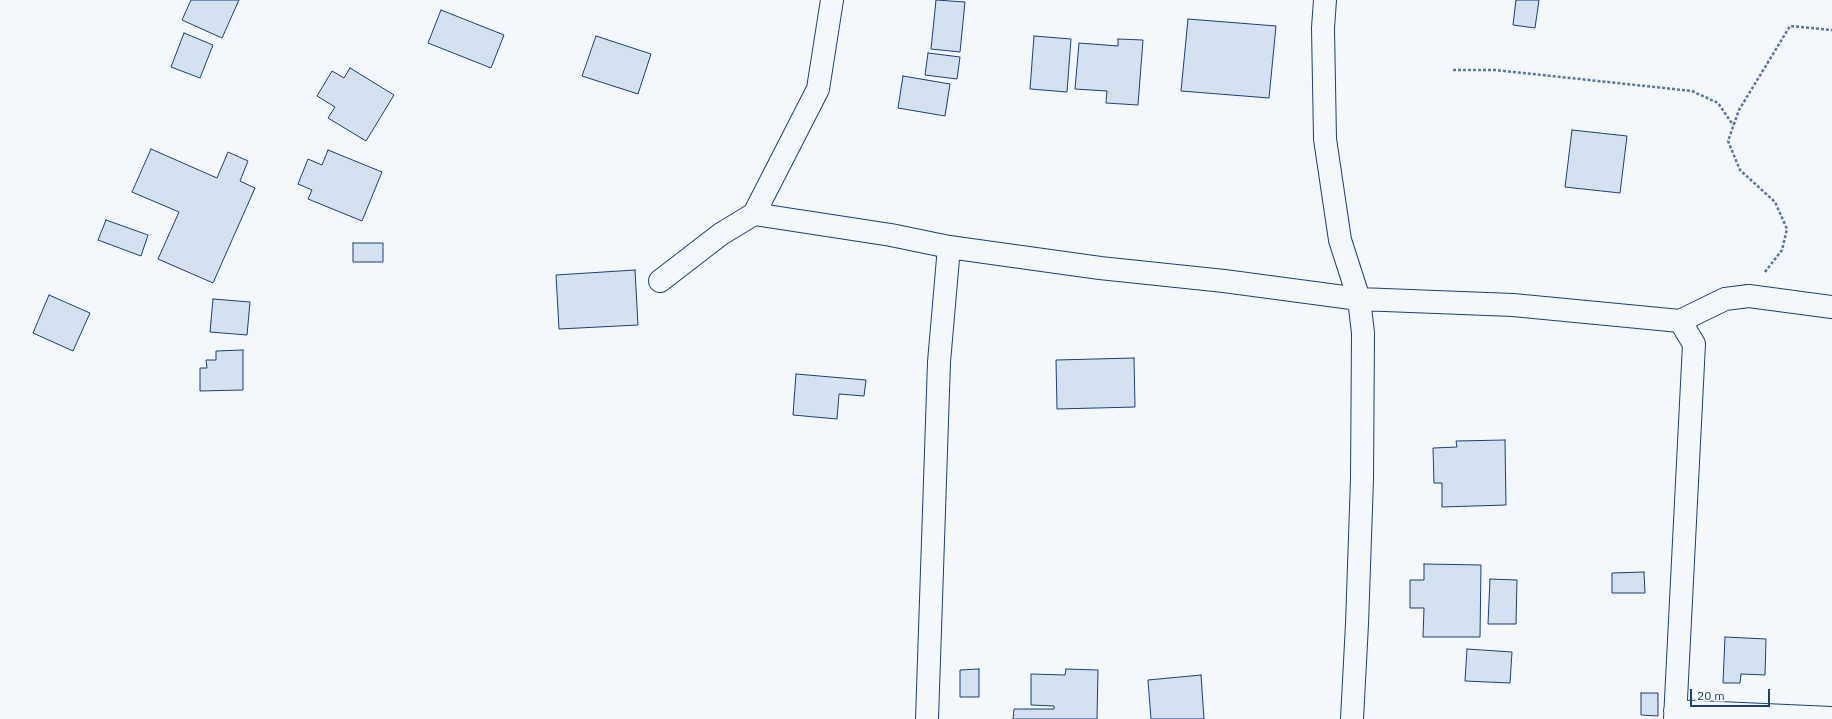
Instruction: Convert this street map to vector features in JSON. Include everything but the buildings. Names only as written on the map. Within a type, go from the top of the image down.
[{"type":"street","points":[[660,281],[721,234],[754,214],[818,89],[832,0]]},
{"type":"street","points":[[1325,0],[1323,28],[1325,139],[1340,240],[1359,299],[1363,333],[1362,479],[1358,624],[1352,719]]},
{"type":"street","points":[[754,214],[892,235],[949,247],[1100,268],[1224,281],[1359,299],[1513,305],[1680,321],[1725,299],[1749,296],[1832,307]]},
{"type":"street","points":[[927,719],[939,362],[949,247]]},
{"type":"street","points":[[1680,321],[1694,344],[1675,715],[1832,718]]},
{"type":"path","points":[[1749,296],[1782,250],[1787,229],[1775,202],[1740,170],[1728,141],[1739,110],[1790,26],[1832,30]]},
{"type":"path","points":[[1453,70],[1502,71],[1692,91],[1718,103],[1733,125]]}]
